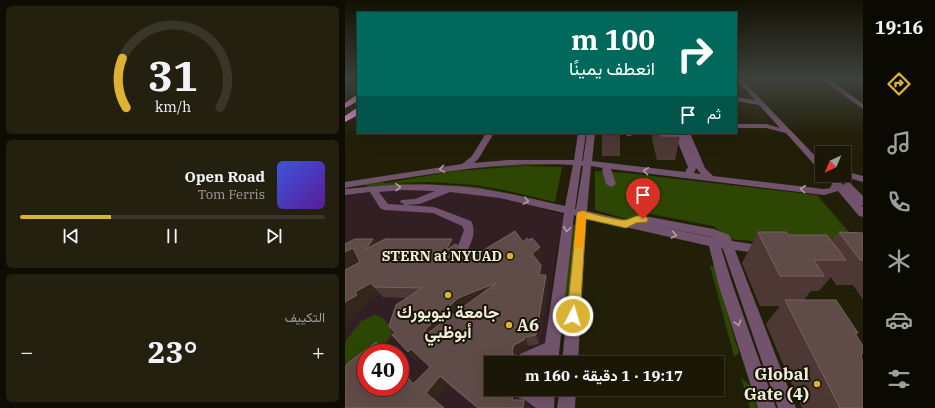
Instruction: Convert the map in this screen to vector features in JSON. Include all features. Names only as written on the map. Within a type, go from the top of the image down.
[{"type":"highway","points":[[345,106],[357,99]]},
{"type":"highway","points":[[345,120],[357,112]]},
{"type":"street","points":[[737,99],[751,98]]},
{"type":"street","points":[[758,98],[815,160]]},
{"type":"street","points":[[762,98],[815,151]]},
{"type":"street","points":[[851,98],[863,107]]},
{"type":"street","points":[[744,99],[763,104]]},
{"type":"street","points":[[737,126],[775,125],[779,121]]},
{"type":"street","points":[[766,126],[790,132]]},
{"type":"street","points":[[478,161],[490,134]]},
{"type":"street","points":[[570,356],[576,213],[581,164],[581,134]]},
{"type":"street","points":[[587,134],[586,145],[589,150]]},
{"type":"street","points":[[581,164],[589,150],[591,134]]},
{"type":"street","points":[[678,134],[692,167],[691,171],[686,176]]},
{"type":"street","points":[[686,134],[701,169],[710,178]]},
{"type":"street","points":[[345,185],[465,166],[478,161],[608,166],[824,192],[834,190],[836,182]]},
{"type":"street","points":[[608,166],[606,170],[611,184]]},
{"type":"street","points":[[851,176],[863,180]]},
{"type":"street","points":[[849,187],[863,180]]},
{"type":"street","points":[[839,182],[863,213]]},
{"type":"street","points":[[840,182],[849,187],[863,202]]},
{"type":"street","points":[[345,192],[418,187],[452,188],[500,195],[721,244],[775,250]]},
{"type":"street","points":[[373,189],[384,206],[388,208],[414,205],[452,188]]},
{"type":"street","points":[[431,197],[429,204],[434,210]]},
{"type":"street","points":[[414,205],[434,210],[467,224],[469,230],[464,246]]},
{"type":"street","points":[[551,356],[576,213]]},
{"type":"street","points":[[721,244],[726,286],[767,408]]},
{"type":"street","points":[[721,244],[749,306],[787,408]]},
{"type":"street","points":[[536,356],[552,347]]},
{"type":"street","points":[[566,408],[567,396]]},
{"type":"shaded area","name":"جامعة نيويورك أبوظبي","points":[[419,189],[493,195],[564,215],[561,244],[557,246],[548,315],[551,318],[546,356],[484,356],[484,396],[540,396],[539,408],[345,408],[345,194]]},
{"type":"green space","points":[[560,164],[476,168],[386,181],[382,183],[472,186],[509,193],[558,205],[501,192],[468,187],[397,185],[369,187],[362,184],[450,170],[493,166]]},
{"type":"green space","points":[[525,166],[562,167],[555,202],[475,185],[431,182],[385,183],[456,171]]},
{"type":"green space","points":[[595,171],[626,173],[817,195],[859,244],[761,242],[730,239],[713,226],[651,214],[630,220],[595,210]]},
{"type":"green space","points":[[572,224],[576,225],[567,329],[561,329]]},
{"type":"green space","points":[[710,266],[714,266],[721,288],[739,352],[736,356],[734,356]]},
{"type":"green space","points":[[374,315],[381,317],[390,328],[392,335],[385,344],[357,344],[357,361],[347,369],[345,368],[345,342],[361,321]]},
{"type":"green space","points":[[741,378],[749,384],[757,408],[750,408]]},
{"type":"building","points":[[660,134],[679,134],[680,136],[661,136]]},
{"type":"building","points":[[515,231],[523,242],[527,238],[529,240],[532,238],[540,247],[532,254],[541,265],[539,275],[546,275],[536,335],[525,337],[524,340],[514,345],[512,351],[513,355],[521,356],[484,356],[484,396],[513,396],[512,400],[524,400],[523,408],[478,408],[440,376],[426,393],[444,408],[345,408],[345,368],[348,363],[357,356],[357,396],[409,396],[409,379],[413,384],[430,367],[411,349],[409,351],[409,344],[400,344],[392,335],[395,333],[389,326],[396,305],[422,288],[374,287],[371,283],[355,292],[357,295],[345,302],[345,270],[360,262],[353,248],[345,252],[345,244],[355,239],[373,239],[366,249],[385,239],[452,239],[446,250],[456,244],[469,259]],"holes":[[[496,283],[428,333],[425,330],[458,298]]]},
{"type":"building","points":[[758,232],[786,232],[788,235],[827,235],[846,260],[814,260],[824,276],[780,276]]},
{"type":"building","points":[[839,232],[863,233],[863,260],[860,260]]},
{"type":"building","points":[[785,300],[836,300],[858,333],[855,333],[863,346],[861,357],[863,361],[863,408],[840,408]]},
{"type":"slow traffic","points":[[579,246],[582,214],[584,215]]},
{"type":"place","name":"STERN at NYUAD","points":[[510,256]]},
{"type":"place","name":"جامعة نيويورك أبوظبي","points":[[448,295]]},
{"type":"place","name":"A6","points":[[509,325]]},
{"type":"place","name":"Global Gate (4)","points":[[817,384]]},
{"type":"route","points":[[573,316],[582,214],[626,224],[635,220],[643,219]]}]
